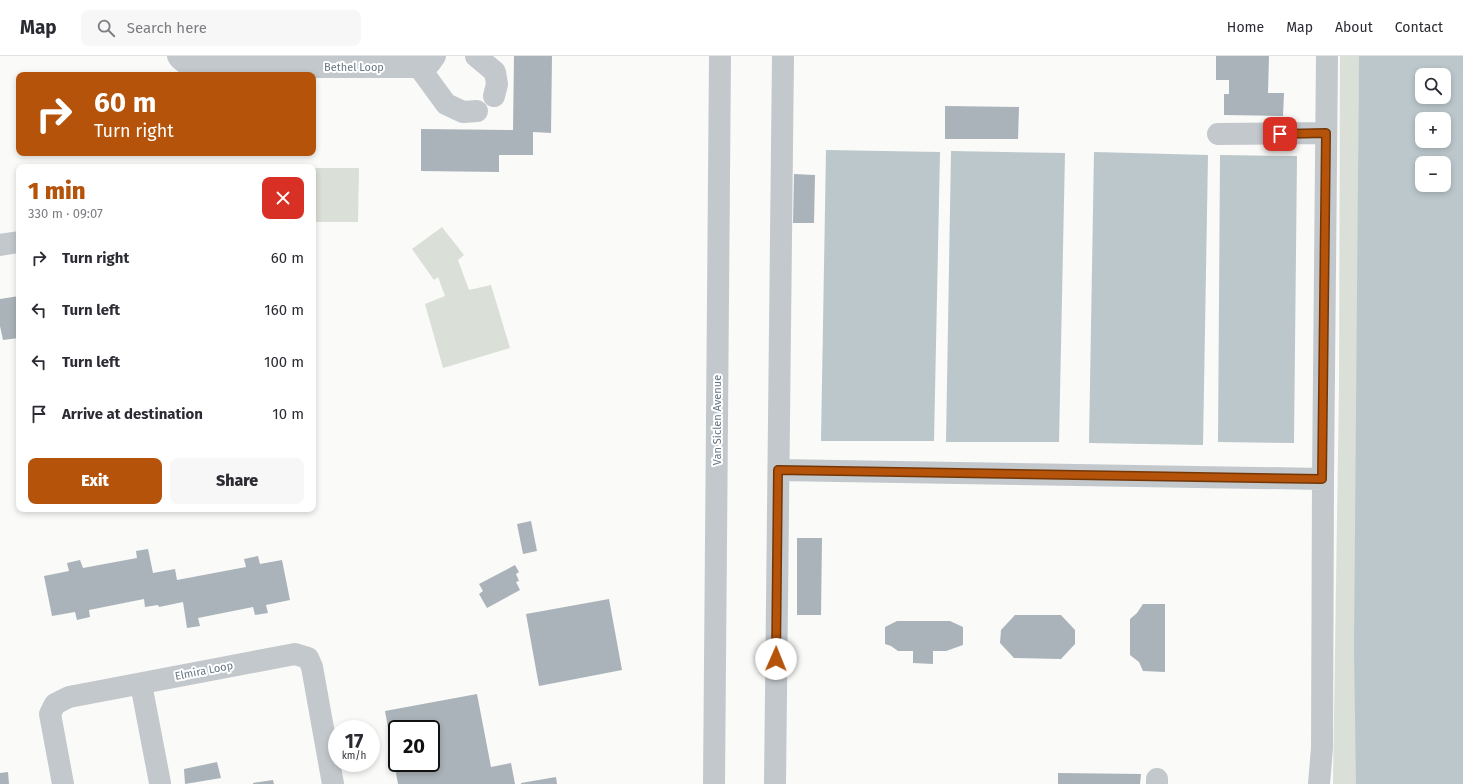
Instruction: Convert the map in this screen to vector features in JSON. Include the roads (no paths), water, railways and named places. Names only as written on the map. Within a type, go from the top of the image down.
[{"type":"street","name":"Bethel Loop","points":[[178,56],[190,67],[427,61]]},
{"type":"street","points":[[476,56],[495,72],[497,84],[494,96]]},
{"type":"street","name":"Van Siclen Avenue","points":[[714,784],[720,56]]},
{"type":"street","points":[[775,784],[783,56]]},
{"type":"street","points":[[1319,784],[1322,748],[1322,479],[1327,56]]},
{"type":"street","points":[[427,61],[446,104],[463,112],[477,111]]},
{"type":"street","points":[[1218,134],[1326,133]]},
{"type":"street","points":[[0,245],[16,242]]},
{"type":"street","points":[[778,470],[1322,479]]},
{"type":"street","name":"Elmira Loop","points":[[63,784],[50,714],[55,704],[69,698],[295,654],[308,658],[312,667],[333,784]]},
{"type":"street","points":[[141,684],[160,783]]}]
